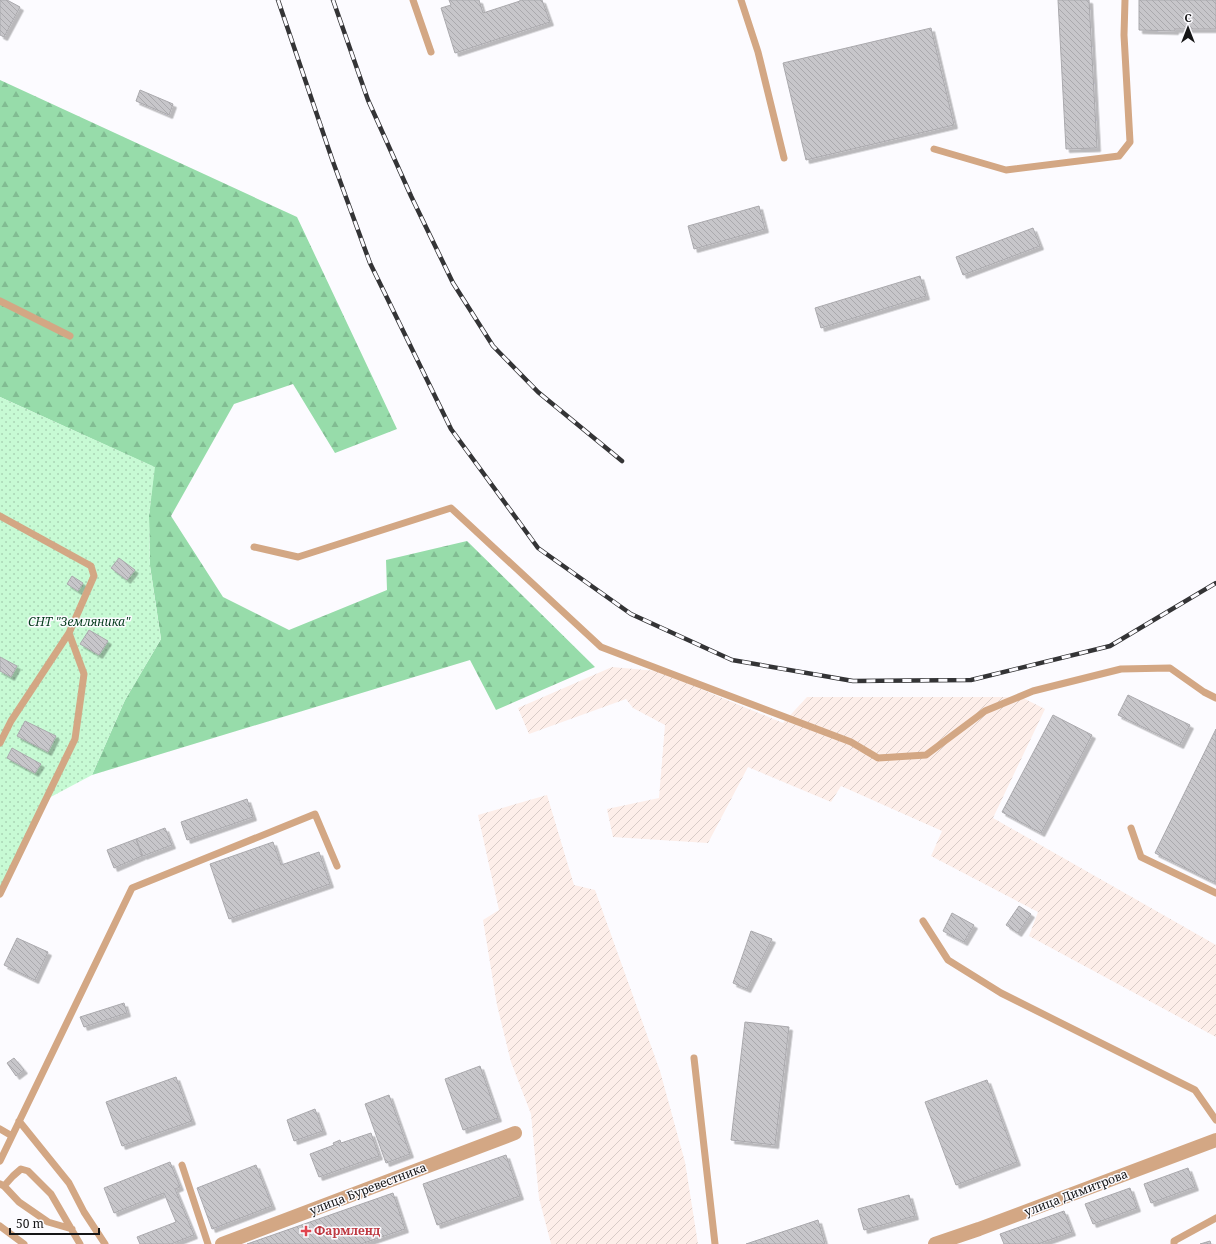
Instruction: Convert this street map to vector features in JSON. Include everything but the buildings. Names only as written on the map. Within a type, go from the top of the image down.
[{"type":"street","name":"улица Буревестника","points":[[222,1244],[515,1133]]},
{"type":"street","name":"улица Димитрова","points":[[935,1244],[994,1224],[1216,1140]]},
{"type":"lane","points":[[413,0],[431,52]]},
{"type":"lane","points":[[741,0],[758,52],[784,158]]},
{"type":"lane","points":[[934,149],[1006,170],[1119,156],[1130,142],[1124,35],[1125,0]]},
{"type":"lane","points":[[0,301],[70,336]]},
{"type":"lane","points":[[254,547],[298,557],[452,508],[601,647],[851,742],[878,758],[926,755],[985,711],[1033,691],[1121,669],[1170,668],[1204,692],[1216,698]]},
{"type":"lane","points":[[0,516],[91,566],[94,576],[69,633],[11,721],[0,744]]},
{"type":"lane","points":[[0,894],[75,739],[84,674],[69,633]]},
{"type":"lane","points":[[0,1161],[132,888],[315,814],[337,866]]},
{"type":"lane","points":[[1131,828],[1141,857],[1216,893]]},
{"type":"lane","points":[[923,921],[948,960],[1001,993],[1196,1090],[1216,1120]]},
{"type":"lane","points":[[694,1058],[715,1244]]},
{"type":"lane","points":[[19,1121],[69,1183],[84,1212],[105,1244]]},
{"type":"lane","points":[[0,1129],[12,1136]]},
{"type":"lane","points":[[182,1166],[208,1244]]},
{"type":"lane","points":[[72,1229],[48,1222],[19,1202],[2,1185],[22,1169],[28,1171],[51,1194],[72,1229],[80,1244]]},
{"type":"lane","points":[[1174,1244],[1174,1241],[1216,1218]]},
{"type":"lane","points":[[0,1226],[24,1244]]},
{"type":"shaded area","points":[[612,667],[657,671],[783,723],[807,697],[1021,697],[1045,709],[993,818],[1216,945],[1216,1037],[1029,936],[1038,912],[931,856],[942,831],[841,786],[831,802],[748,767],[708,843],[613,837],[607,809],[659,798],[665,725],[633,708],[626,699],[529,734],[518,708]]},
{"type":"shaded area","points":[[547,795],[574,885],[595,890],[660,1071],[685,1162],[698,1244],[551,1244],[539,1198],[531,1114],[511,1062],[497,1005],[483,920],[499,910],[478,815]]},
{"type":"green space","points":[[0,80],[297,217],[397,429],[335,453],[293,384],[234,404],[171,516],[223,597],[289,630],[387,590],[386,560],[467,541],[595,667],[496,710],[470,660],[92,775],[125,700],[161,639],[150,566],[149,516],[154,467],[0,397]]},
{"type":"green space","name":"СНТ \"Земляника\"","points":[[0,397],[155,467],[149,516],[150,566],[161,639],[125,700],[92,775],[47,799],[0,889]]},
{"type":"railway","points":[[278,0],[332,159],[370,263],[451,429],[538,548],[631,614],[732,660],[853,681],[971,680],[1110,646],[1216,583]]},
{"type":"railway","points":[[333,0],[368,100],[411,196],[453,283],[493,346],[538,392],[622,461]]},
{"type":"place","name":"Фармленд","points":[[306,1231]]}]
